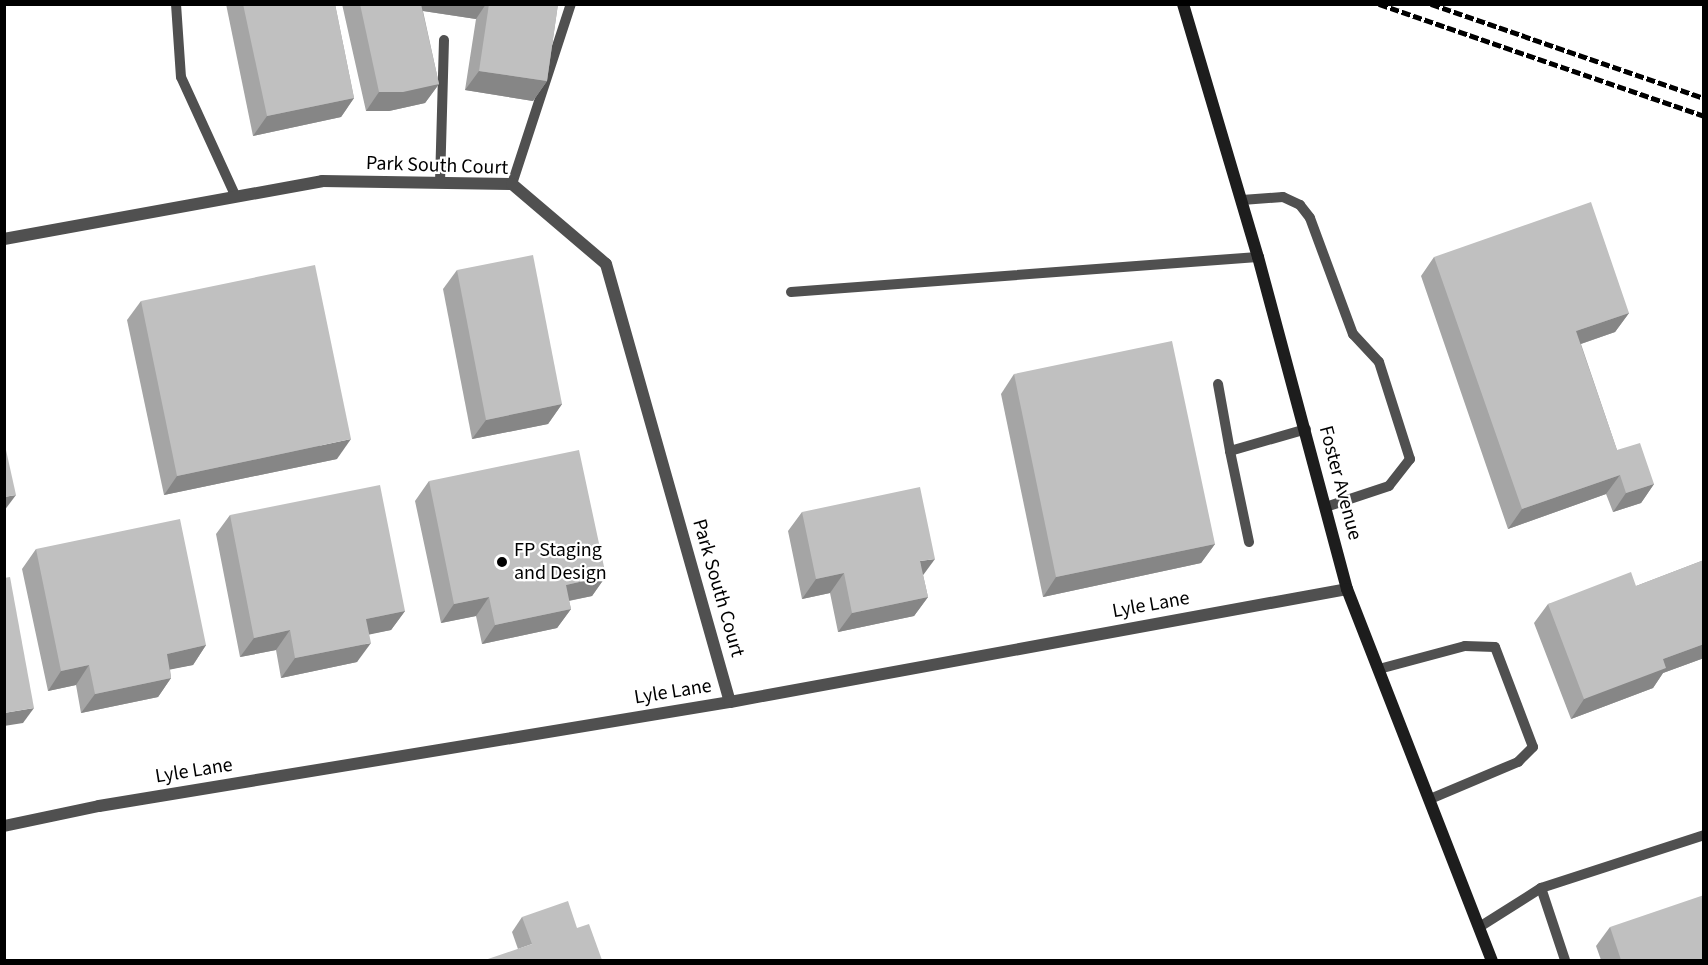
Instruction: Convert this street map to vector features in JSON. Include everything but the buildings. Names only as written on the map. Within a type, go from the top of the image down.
[{"type":"main road","name":"Foster Avenue","points":[[1183,4],[1193,31],[1258,257],[1306,429],[1347,589],[1481,926],[1492,960]]},
{"type":"street","name":"Park South Court","points":[[4,239],[322,181],[512,184],[606,264],[730,702]]},
{"type":"street","name":"Lyle Lane","points":[[4,826],[99,806],[730,702],[1347,589]]},
{"type":"lane","points":[[176,4],[180,77],[237,197]]},
{"type":"lane","points":[[512,184],[571,4]]},
{"type":"lane","points":[[440,183],[444,40]]},
{"type":"lane","points":[[1242,200],[1283,197],[1300,205],[1310,218],[1353,334],[1379,362],[1410,459],[1389,486],[1326,507]]},
{"type":"lane","points":[[790,292],[1258,257]]},
{"type":"lane","points":[[1218,384],[1249,543]]},
{"type":"lane","points":[[1230,452],[1306,429]]},
{"type":"lane","points":[[1379,669],[1465,646],[1495,647],[1533,747],[1518,762],[1430,799]]},
{"type":"lane","points":[[1481,926],[1540,888],[1704,835]]},
{"type":"lane","points":[[1540,888],[1565,960]]},
{"type":"railway","points":[[1379,4],[1704,116]]},
{"type":"railway","points":[[1431,4],[1704,98]]},
{"type":"place","name":"FP Staging and Design","points":[[502,562]]}]
